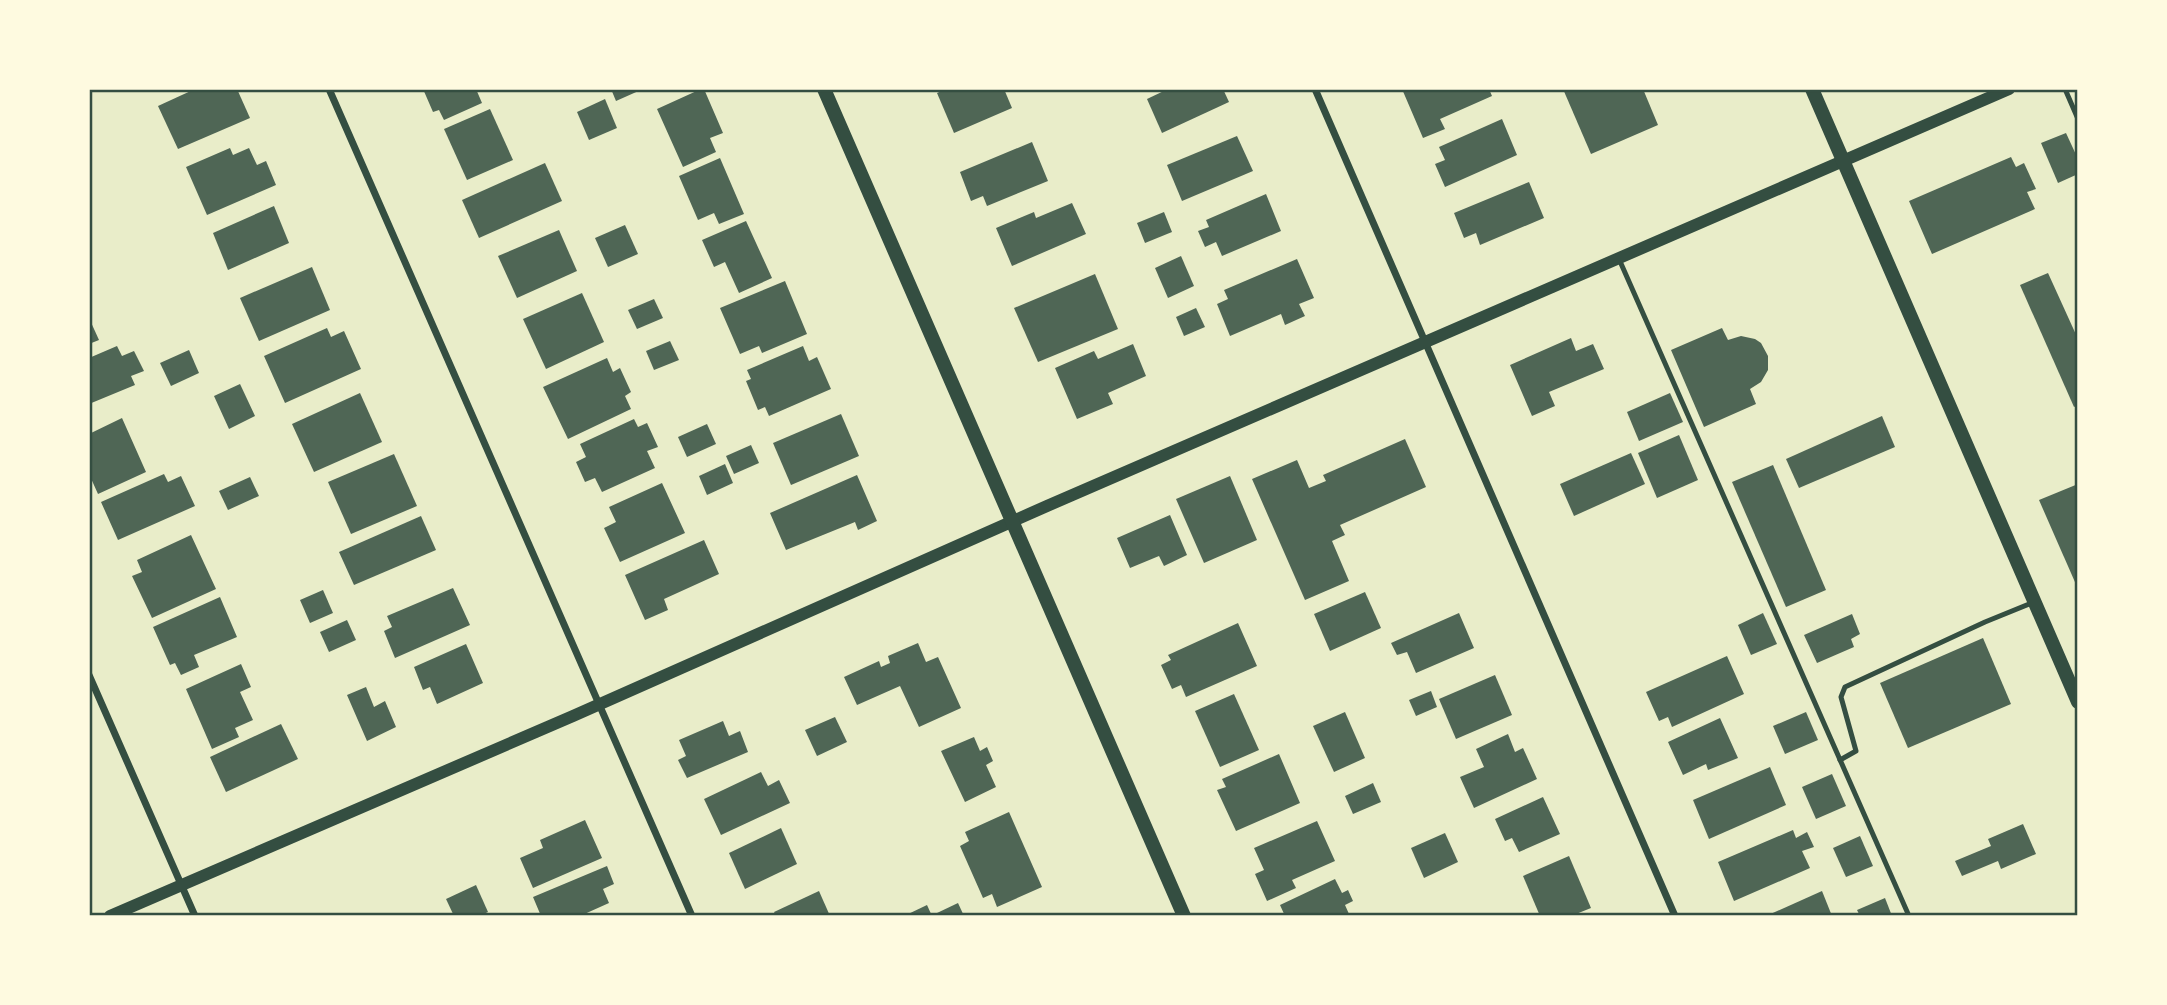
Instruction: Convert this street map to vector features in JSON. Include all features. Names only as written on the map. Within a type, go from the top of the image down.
[{"type":"main road","points":[[824,89],[1184,916]]},
{"type":"main road","points":[[1812,89],[2078,702]]},
{"type":"street","points":[[329,89],[692,916]]},
{"type":"street","points":[[1315,89],[1675,916]]},
{"type":"street","points":[[110,916],[2009,89]]},
{"type":"street","points":[[89,675],[195,916]]},
{"type":"lane","points":[[2065,89],[2078,119]]},
{"type":"lane","points":[[1619,258],[1909,916]]},
{"type":"lane","points":[[1840,760],[1856,751],[1841,697],[1845,687],[2034,602]]},
{"type":"building","points":[[195,89],[237,89],[250,118],[178,149],[158,106]]},
{"type":"building","points":[[423,89],[476,89],[482,103],[444,120],[439,110],[433,112]]},
{"type":"building","points":[[611,89],[643,89],[616,101]]},
{"type":"building","points":[[704,89],[723,133],[710,138],[716,152],[683,167],[657,109]]},
{"type":"building","points":[[946,89],[1004,89],[1012,108],[954,133],[937,93]]},
{"type":"building","points":[[1168,89],[1223,89],[1229,102],[1162,133],[1147,99]]},
{"type":"building","points":[[1402,89],[1489,89],[1492,96],[1440,119],[1445,129],[1423,138]]},
{"type":"building","points":[[1563,89],[1643,89],[1658,125],[1591,154]]},
{"type":"building","points":[[605,99],[617,128],[589,140],[577,112]]},
{"type":"building","points":[[490,109],[513,160],[467,180],[444,129]]},
{"type":"building","points":[[1502,119],[1517,155],[1445,187],[1435,164],[1445,160],[1439,147]]},
{"type":"building","points":[[2066,133],[2078,159],[2078,174],[2058,183],[2041,143]]},
{"type":"building","points":[[1237,136],[1253,171],[1182,201],[1167,165]]},
{"type":"building","points":[[1032,142],[1048,181],[987,206],[983,196],[971,201],[960,172]]},
{"type":"building","points":[[230,148],[233,155],[249,148],[257,165],[266,161],[276,185],[207,215],[186,167]]},
{"type":"building","points":[[2011,157],[2016,167],[2024,163],[2036,189],[2027,192],[2035,209],[1932,254],[1909,201]]},
{"type":"building","points":[[720,158],[744,214],[719,224],[714,213],[698,220],[679,176]]},
{"type":"building","points":[[545,163],[562,201],[479,238],[462,200]]},
{"type":"building","points":[[1529,182],[1544,218],[1480,245],[1476,233],[1464,238],[1454,213]]},
{"type":"building","points":[[1266,194],[1281,231],[1222,256],[1216,242],[1205,247],[1198,231],[1209,227],[1206,220]]},
{"type":"building","points":[[1072,203],[1086,234],[1012,266],[996,228],[1034,212],[1036,218]]},
{"type":"building","points":[[274,206],[289,243],[228,270],[213,233]]},
{"type":"building","points":[[1164,212],[1172,232],[1145,243],[1137,223]]},
{"type":"building","points":[[746,221],[772,278],[739,293],[725,262],[714,267],[702,240]]},
{"type":"building","points":[[625,225],[638,254],[608,267],[595,238]]},
{"type":"building","points":[[559,230],[577,271],[517,298],[498,256]]},
{"type":"building","points":[[1181,256],[1194,286],[1168,298],[1155,268]]},
{"type":"building","points":[[1297,259],[1314,298],[1299,304],[1305,316],[1285,325],[1281,314],[1230,336],[1217,304],[1228,299],[1224,290]]},
{"type":"building","points":[[312,267],[330,310],[259,341],[240,298]]},
{"type":"building","points":[[2048,273],[2078,339],[2078,405],[2074,407],[2020,285]]},
{"type":"building","points":[[1095,274],[1118,329],[1038,362],[1014,308]]},
{"type":"building","points":[[785,281],[807,334],[762,353],[759,346],[740,354],[720,308]]},
{"type":"building","points":[[582,293],[604,342],[546,369],[523,319]]},
{"type":"building","points":[[654,299],[663,318],[637,329],[628,310]]},
{"type":"building","points":[[1196,308],[1205,327],[1184,336],[1176,317]]},
{"type":"building","points":[[89,318],[99,340],[89,344]]},
{"type":"building","points":[[327,328],[331,337],[344,331],[361,369],[285,403],[264,356]]},
{"type":"building","points":[[1722,328],[1728,340],[1741,336],[1761,343],[1768,356],[1768,370],[1761,382],[1750,389],[1756,404],[1704,427],[1671,350]]},
{"type":"building","points":[[1571,338],[1576,351],[1593,344],[1604,369],[1549,392],[1555,406],[1532,416],[1510,365]]},
{"type":"building","points":[[670,341],[679,360],[654,370],[646,351]]},
{"type":"building","points":[[1133,344],[1146,376],[1108,393],[1113,404],[1077,419],[1055,368],[1094,351],[1098,359]]},
{"type":"building","points":[[117,346],[122,356],[134,351],[144,371],[131,376],[135,385],[89,404],[89,358]]},
{"type":"building","points":[[803,346],[809,361],[817,357],[831,389],[769,416],[765,407],[758,410],[746,381],[751,379],[747,370]]},
{"type":"building","points":[[189,350],[199,373],[171,386],[160,363]]},
{"type":"building","points":[[607,358],[613,372],[620,368],[631,392],[625,396],[631,409],[568,439],[543,387]]},
{"type":"building","points":[[240,384],[255,416],[229,429],[214,396]]},
{"type":"building","points":[[360,393],[382,442],[314,472],[292,424]]},
{"type":"building","points":[[1670,393],[1683,422],[1639,441],[1627,412]]},
{"type":"building","points":[[841,414],[859,456],[791,485],[773,443]]},
{"type":"building","points":[[1882,416],[1895,447],[1799,488],[1786,459]]},
{"type":"building","points":[[122,418],[146,472],[98,494],[89,474],[89,434]]},
{"type":"building","points":[[634,419],[638,427],[647,423],[658,447],[647,451],[655,468],[602,492],[595,478],[585,482],[576,462],[586,457],[580,444]]},
{"type":"building","points":[[707,424],[716,444],[687,457],[678,437]]},
{"type":"building","points":[[1679,435],[1698,480],[1657,498],[1638,453]]},
{"type":"building","points":[[1405,439],[1426,487],[1340,525],[1345,535],[1332,541],[1349,581],[1305,600],[1252,479],[1297,460],[1309,488],[1326,481],[1323,475]]},
{"type":"building","points":[[751,445],[759,463],[734,474],[726,456]]},
{"type":"building","points":[[1631,453],[1645,484],[1574,516],[1560,484]]},
{"type":"building","points":[[394,454],[417,506],[351,534],[328,482]]},
{"type":"building","points":[[725,464],[733,483],[707,495],[699,476]]},
{"type":"building","points":[[1773,465],[1826,590],[1786,607],[1732,482]]},
{"type":"building","points":[[164,474],[168,482],[181,476],[195,506],[118,540],[101,502]]},
{"type":"building","points":[[857,475],[877,521],[858,530],[855,522],[786,550],[770,513]]},
{"type":"building","points":[[1230,476],[1257,540],[1204,563],[1176,499]]},
{"type":"building","points":[[250,477],[259,496],[228,510],[219,491]]},
{"type":"building","points":[[662,483],[685,533],[620,562],[604,528],[616,522],[609,507]]},
{"type":"building","points":[[2078,484],[2078,589],[2039,500]]},
{"type":"building","points":[[1170,515],[1187,555],[1164,566],[1159,556],[1130,568],[1117,538]]},
{"type":"building","points":[[421,516],[436,550],[354,585],[339,552]]},
{"type":"building","points":[[191,535],[216,589],[152,618],[132,576],[142,572],[137,560]]},
{"type":"building","points":[[704,540],[719,574],[664,599],[668,610],[645,620],[625,575]]},
{"type":"building","points":[[453,588],[470,625],[395,658],[384,631],[392,627],[387,616]]},
{"type":"building","points":[[323,590],[333,613],[310,623],[300,600]]},
{"type":"building","points":[[1365,592],[1381,628],[1330,651],[1314,614]]},
{"type":"building","points":[[220,597],[237,637],[194,655],[199,667],[181,675],[175,663],[170,665],[153,627]]},
{"type":"building","points":[[1459,613],[1474,648],[1416,673],[1407,652],[1397,655],[1391,643]]},
{"type":"building","points":[[1763,613],[1777,644],[1751,655],[1738,625]]},
{"type":"building","points":[[1852,614],[1860,634],[1851,639],[1854,647],[1817,663],[1804,635]]},
{"type":"building","points":[[347,620],[356,640],[329,652],[320,632]]},
{"type":"building","points":[[1238,623],[1257,666],[1186,697],[1181,685],[1172,689],[1161,665],[1171,660],[1168,655]]},
{"type":"building","points":[[1983,638],[2011,704],[1908,748],[1880,683]]},
{"type":"building","points":[[918,643],[926,662],[938,657],[961,708],[919,727],[900,686],[857,705],[844,677],[879,661],[881,667],[890,663],[888,656]]},
{"type":"building","points":[[466,644],[483,683],[437,704],[430,687],[423,690],[414,667]]},
{"type":"building","points":[[1727,656],[1744,694],[1672,727],[1668,717],[1659,721],[1646,692]]},
{"type":"building","points":[[241,664],[251,687],[240,692],[253,720],[235,728],[239,737],[212,749],[186,689]]},
{"type":"building","points":[[1495,675],[1512,715],[1456,739],[1439,699]]},
{"type":"building","points":[[366,687],[374,707],[385,701],[396,727],[367,741],[347,695]]},
{"type":"building","points":[[1431,691],[1437,707],[1416,716],[1409,700]]},
{"type":"building","points":[[1234,694],[1259,750],[1220,767],[1195,711]]},
{"type":"building","points":[[1345,712],[1365,758],[1334,772],[1313,726]]},
{"type":"building","points":[[1806,712],[1818,740],[1785,754],[1773,726]]},
{"type":"building","points":[[835,717],[847,742],[817,756],[805,730]]},
{"type":"building","points":[[1720,718],[1738,758],[1708,770],[1706,764],[1683,775],[1668,742]]},
{"type":"building","points":[[723,721],[729,736],[740,731],[748,752],[687,778],[678,760],[686,756],[679,740]]},
{"type":"building","points":[[281,724],[298,759],[226,792],[210,757]]},
{"type":"building","points":[[1508,734],[1515,752],[1523,748],[1537,779],[1474,808],[1460,777],[1484,767],[1476,749]]},
{"type":"building","points":[[974,737],[980,751],[987,747],[993,761],[986,765],[996,787],[965,802],[941,751]]},
{"type":"building","points":[[1279,754],[1300,803],[1236,831],[1217,790],[1226,787],[1222,779]]},
{"type":"building","points":[[1770,767],[1786,805],[1709,839],[1693,800]]},
{"type":"building","points":[[761,772],[768,786],[779,780],[790,803],[721,835],[704,799]]},
{"type":"building","points":[[1832,774],[1846,806],[1816,819],[1802,787]]},
{"type":"building","points":[[1373,783],[1381,802],[1353,814],[1345,796]]},
{"type":"building","points":[[1543,797],[1560,834],[1519,852],[1512,838],[1505,841],[1495,819]]},
{"type":"building","points":[[1009,812],[1042,887],[997,907],[992,894],[983,898],[960,846],[969,841],[965,832]]},
{"type":"building","points":[[585,820],[602,858],[533,888],[520,858],[543,848],[540,840]]},
{"type":"building","points":[[1317,821],[1335,861],[1292,880],[1296,888],[1267,901],[1255,874],[1264,870],[1254,848]]},
{"type":"building","points":[[2023,824],[2036,854],[2001,869],[1998,861],[1962,876],[1955,861],[1991,846],[1988,839]]},
{"type":"building","points":[[781,828],[797,864],[745,889],[729,853]]},
{"type":"building","points":[[1793,830],[1796,838],[1807,832],[1814,847],[1802,851],[1810,868],[1734,901],[1718,862]]},
{"type":"building","points":[[1445,833],[1458,862],[1424,878],[1411,848]]},
{"type":"building","points":[[1860,836],[1873,866],[1846,877],[1833,848]]},
{"type":"building","points":[[1569,856],[1591,908],[1571,916],[1540,916],[1523,876]]},
{"type":"building","points":[[607,866],[614,884],[603,889],[609,903],[580,916],[541,916],[533,897]]},
{"type":"building","points":[[1335,879],[1342,893],[1348,890],[1353,901],[1345,905],[1349,914],[1285,916],[1280,905]]},
{"type":"building","points":[[476,885],[488,912],[479,916],[454,916],[446,899]]},
{"type":"building","points":[[819,891],[830,916],[776,916],[774,912]]},
{"type":"building","points":[[1822,891],[1832,916],[1766,916]]},
{"type":"building","points":[[1885,898],[1892,916],[1860,916],[1857,910]]},
{"type":"building","points":[[958,903],[964,916],[939,916],[937,913]]},
{"type":"building","points":[[927,905],[932,916],[904,916]]}]
